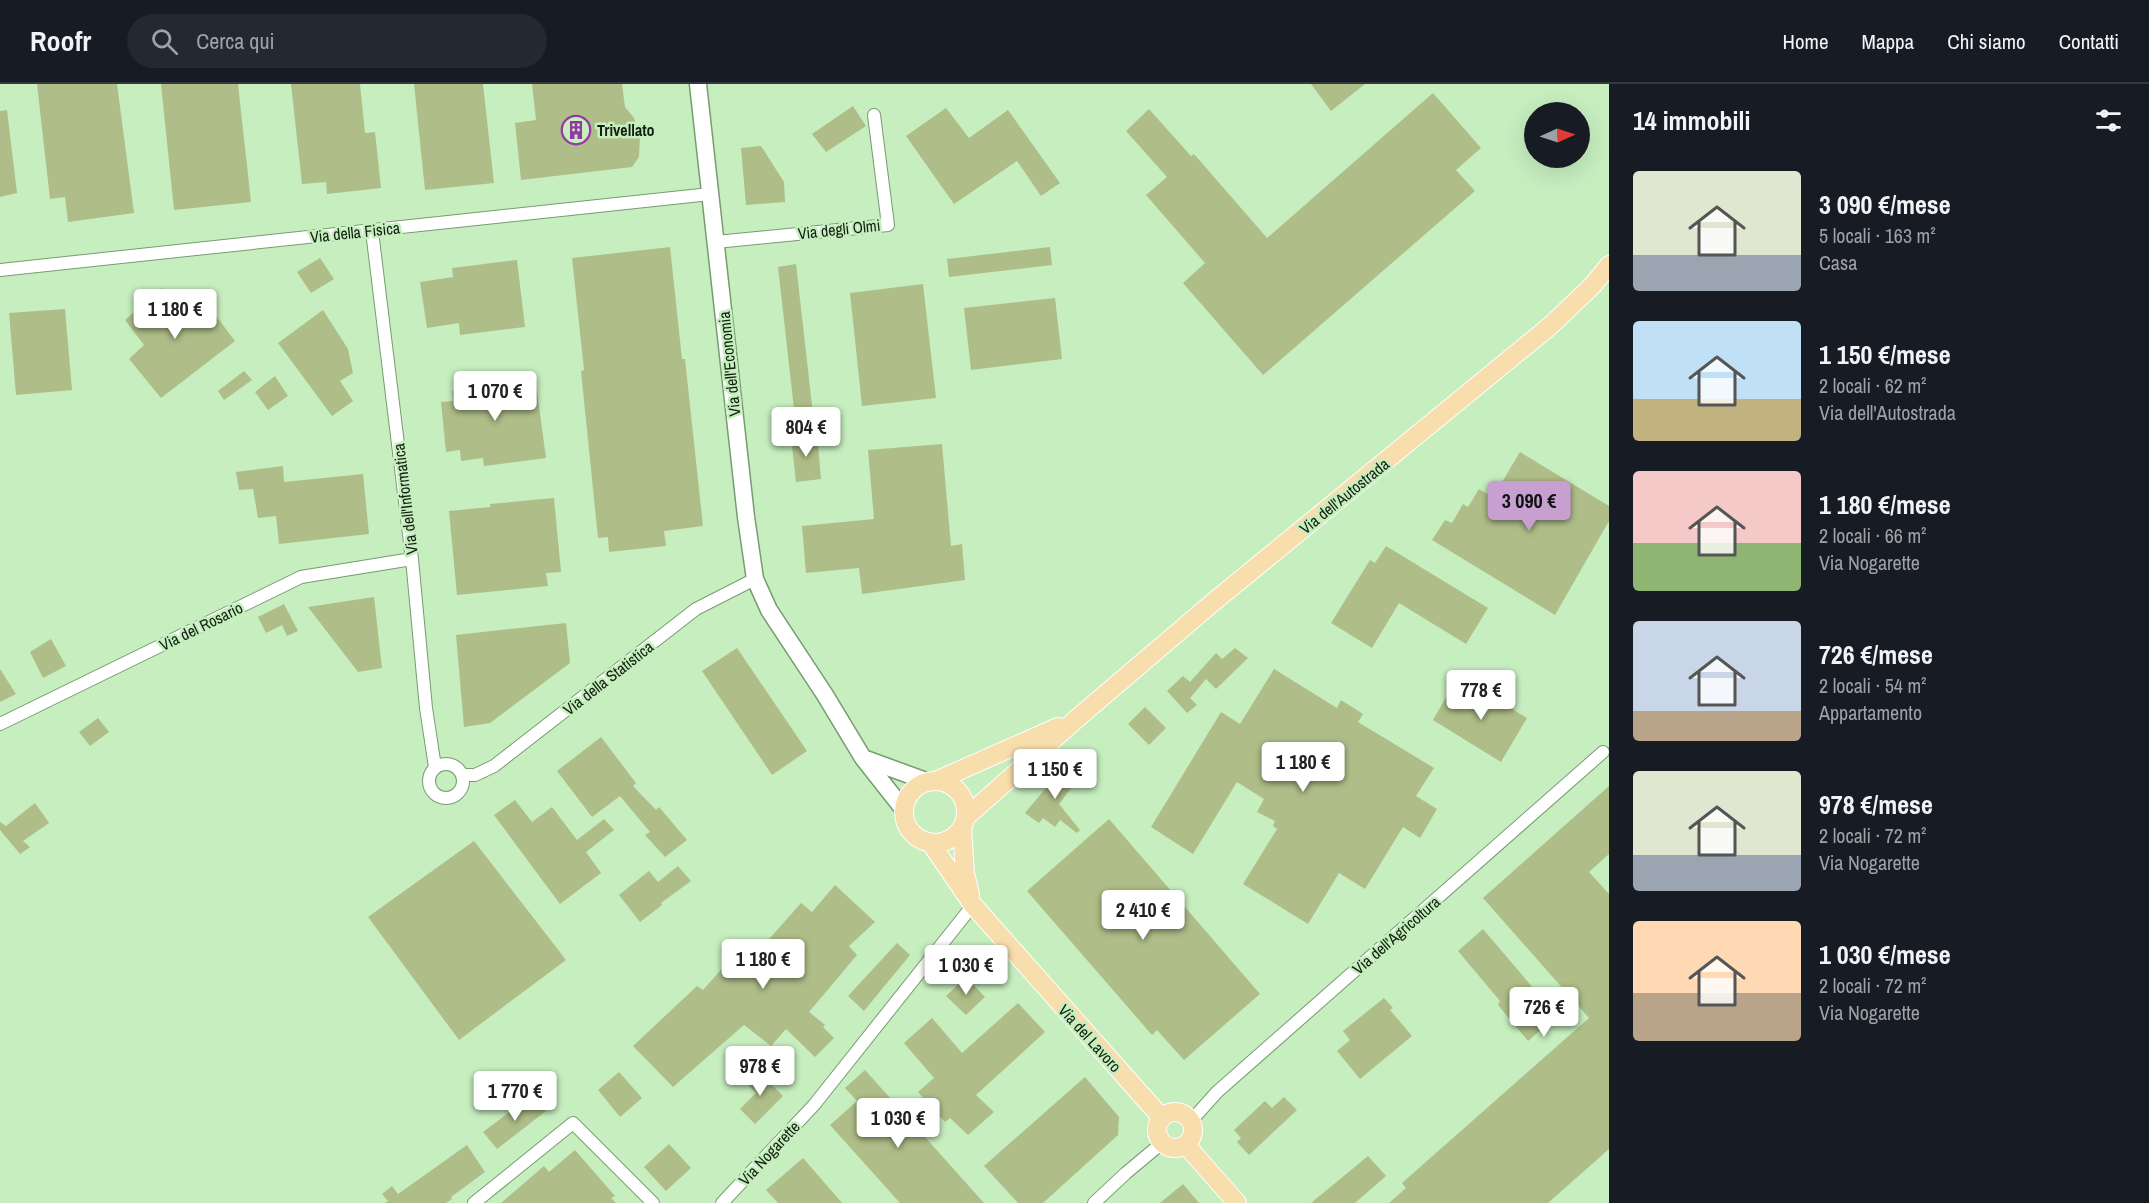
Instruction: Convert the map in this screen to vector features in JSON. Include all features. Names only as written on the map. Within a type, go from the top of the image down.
[{"type":"main road","name":"Via dell'Economia","points":[[698,84],[755,579],[769,610],[825,695],[863,759],[904,810]]},
{"type":"main road","name":"Via dell'Autostrada","points":[[930,843],[948,840],[1074,721],[1211,604],[1550,326],[1593,285],[1609,265]]},
{"type":"main road","name":"Via dell'Autostrada","points":[[904,810],[910,792],[1074,721]]},
{"type":"main road","points":[[863,759],[932,781],[948,783],[957,789],[963,798],[966,808],[964,823]]},
{"type":"main road","points":[[904,810],[908,827],[913,834],[930,843]]},
{"type":"main road","name":"Via del Lavoro","points":[[964,823],[965,873],[973,905]]},
{"type":"main road","name":"Via del Lavoro","points":[[930,843],[973,905],[1161,1117]]},
{"type":"main road","points":[[1176,1111],[1187,1116],[1191,1121],[1192,1136],[1186,1144],[1176,1148],[1162,1143],[1156,1134],[1156,1128],[1165,1114],[1176,1111]]},
{"type":"main road","points":[[1186,1144],[1237,1203]]},
{"type":"street","name":"Via degli Olmi","points":[[716,242],[888,225],[874,114]]},
{"type":"street","name":"Via della Fisica","points":[[0,270],[710,194]]},
{"type":"street","name":"Via dell'Informatica","points":[[372,231],[412,559],[426,708],[435,767]]},
{"type":"street","name":"Via del Rosario","points":[[0,724],[301,577],[412,559]]},
{"type":"street","name":"Via della Statistica","points":[[463,775],[475,775],[494,766],[696,609],[755,579]]},
{"type":"street","name":"Via dell'Agricoltura","points":[[1191,1121],[1217,1092],[1603,752]]},
{"type":"street","points":[[440,764],[456,766],[463,775],[463,786],[457,795],[447,799],[436,796],[430,787],[429,776],[440,764]]},
{"type":"street","name":"Via Nogarette","points":[[722,1203],[814,1105],[973,905]]},
{"type":"street","points":[[474,1203],[573,1123],[653,1203]]},
{"type":"street","points":[[1094,1203],[1162,1143]]},
{"type":"building","points":[[37,84],[117,84],[134,213],[68,222],[65,197],[50,199]]},
{"type":"building","points":[[161,84],[238,84],[251,202],[174,210]]},
{"type":"building","points":[[291,84],[360,84],[365,133],[375,132],[381,188],[327,194],[326,182],[302,184]]},
{"type":"building","points":[[414,84],[483,84],[494,183],[425,190]]},
{"type":"building","name":"Trivellato","points":[[532,84],[622,84],[625,107],[634,118],[640,136],[639,157],[632,167],[521,180],[515,123],[536,120]]},
{"type":"building","points":[[1311,84],[1365,84],[1331,111]]},
{"type":"building","points":[[1433,93],[1481,148],[1456,170],[1475,191],[1263,375],[1183,283],[1205,263],[1146,195],[1167,177],[1126,131],[1149,109],[1191,156],[1194,154],[1267,238]]},
{"type":"building","points":[[853,106],[866,126],[826,152],[812,134]]},
{"type":"building","points":[[946,108],[969,138],[1008,110],[1060,183],[1041,196],[1017,161],[954,204],[906,136]]},
{"type":"building","points":[[7,110],[17,193],[0,197],[0,111]]},
{"type":"building","points":[[761,146],[784,182],[785,202],[746,205],[741,148]]},
{"type":"building","points":[[670,247],[703,526],[664,531],[666,546],[609,552],[608,537],[598,538],[572,258]]},
{"type":"building","points":[[1050,247],[1052,265],[949,277],[947,259]]},
{"type":"building","points":[[320,258],[334,279],[311,293],[297,272]]},
{"type":"building","points":[[517,260],[525,327],[460,335],[459,323],[427,328],[420,282],[453,277],[452,268]]},
{"type":"building","points":[[796,264],[813,414],[795,418],[778,267]]},
{"type":"building","points":[[923,284],[936,398],[862,406],[850,293]]},
{"type":"building","points":[[162,288],[166,292],[170,291],[185,313],[204,300],[235,341],[161,398],[129,359],[144,345],[125,320]]},
{"type":"building","points":[[1055,298],[1062,359],[971,370],[964,308]]},
{"type":"building","points":[[65,309],[72,390],[16,395],[9,313]]},
{"type":"building","points":[[323,310],[348,349],[353,373],[340,381],[353,401],[332,416],[278,343]]},
{"type":"building","points":[[244,371],[252,380],[224,400],[218,391]]},
{"type":"building","points":[[275,376],[288,396],[268,410],[255,392]]},
{"type":"building","points":[[535,376],[546,458],[484,466],[483,458],[461,461],[460,450],[446,452],[441,402],[453,401],[452,391],[474,388],[473,384]]},
{"type":"building","points":[[817,433],[821,479],[796,482],[791,437]]},
{"type":"building","points":[[942,444],[951,546],[962,544],[965,580],[862,594],[859,568],[806,573],[802,526],[874,519],[868,450]]},
{"type":"building","points":[[1520,452],[1609,506],[1609,521],[1555,615],[1432,540],[1445,520],[1452,523],[1463,504],[1468,507],[1479,489],[1493,497]]},
{"type":"building","points":[[283,466],[284,482],[363,474],[369,534],[279,544],[276,516],[258,518],[253,489],[239,490],[236,472]]},
{"type":"building","points":[[554,498],[561,572],[546,573],[548,586],[457,595],[449,511],[490,507],[490,504]]},
{"type":"building","points":[[1386,546],[1488,608],[1466,644],[1399,603],[1372,648],[1331,623],[1370,560],[1375,563]]},
{"type":"building","points":[[374,597],[382,668],[358,672],[308,607]]},
{"type":"building","points":[[284,604],[298,631],[287,636],[282,625],[266,633],[258,617]]},
{"type":"building","points":[[566,623],[570,663],[490,723],[464,727],[456,635]]},
{"type":"building","points":[[51,639],[66,666],[43,678],[30,652]]},
{"type":"building","points":[[737,648],[807,751],[772,775],[702,671]]},
{"type":"building","points":[[1235,648],[1248,658],[1216,689],[1206,679],[1190,698],[1197,705],[1187,713],[1167,691],[1183,676],[1190,682],[1216,653],[1222,659]]},
{"type":"building","points":[[0,669],[16,694],[0,702]]},
{"type":"building","points":[[1274,669],[1337,708],[1341,700],[1363,714],[1358,722],[1434,768],[1416,796],[1437,809],[1420,838],[1403,827],[1365,889],[1339,873],[1308,924],[1243,884],[1277,829],[1273,826],[1275,821],[1257,812],[1264,799],[1237,782],[1193,854],[1151,827],[1221,712],[1240,724]]},
{"type":"building","points":[[1468,682],[1527,718],[1501,762],[1433,720],[1448,694],[1457,700]]},
{"type":"building","points":[[1145,707],[1166,728],[1149,745],[1128,724]]},
{"type":"building","points":[[98,718],[109,732],[90,746],[79,732]]},
{"type":"building","points":[[601,737],[636,783],[633,786],[656,810],[659,807],[687,840],[665,857],[645,835],[650,832],[620,796],[592,817],[557,771]]},
{"type":"building","points":[[1066,764],[1079,778],[1059,804],[1080,830],[1077,833],[1060,820],[1055,827],[1043,818],[1039,823],[1025,813]]},
{"type":"building","points":[[1609,786],[1609,854],[1589,872],[1609,894],[1609,1149],[1548,1203],[1389,1203],[1406,1188],[1402,1183],[1589,1018],[1483,898]]},
{"type":"building","points":[[515,800],[532,822],[552,807],[577,840],[604,819],[614,830],[586,852],[601,873],[560,904],[494,815]]},
{"type":"building","points":[[35,803],[49,823],[23,841],[30,847],[20,854],[0,830],[0,822],[6,826]]},
{"type":"building","points":[[1109,819],[1260,994],[1184,1060],[1157,1030],[1152,1035],[1027,891]]},
{"type":"building","points":[[474,841],[566,960],[459,1040],[368,917]]},
{"type":"building","points":[[678,866],[691,881],[640,922],[619,895],[649,871],[658,882]]},
{"type":"building","points":[[835,885],[875,922],[849,946],[857,955],[809,1012],[825,1025],[823,1027],[834,1038],[815,1057],[786,1029],[771,1046],[744,1025],[673,1087],[633,1046],[697,986],[703,990],[735,954],[747,964],[801,903],[812,912]]},
{"type":"building","points":[[1483,929],[1557,1016],[1528,1041],[1498,1005],[1500,1001],[1458,951]]},
{"type":"building","points":[[897,943],[910,955],[864,1011],[848,996]]},
{"type":"building","points":[[966,977],[985,997],[966,1015],[946,996]]},
{"type":"building","points":[[1384,998],[1393,1008],[1390,1010],[1412,1036],[1360,1079],[1337,1051],[1350,1040],[1343,1031]]},
{"type":"building","points":[[1018,1003],[1045,1032],[976,1095],[994,1112],[968,1135],[950,1118],[945,1122],[918,1092],[934,1078],[904,1043],[932,1018],[962,1053]]},
{"type":"building","points":[[757,1070],[783,1096],[755,1124],[740,1109],[756,1093],[745,1082]]},
{"type":"building","points":[[865,1070],[984,1203],[900,1203],[830,1125],[857,1101],[845,1088]]},
{"type":"building","points":[[619,1072],[642,1098],[620,1117],[598,1090]]},
{"type":"building","points":[[1085,1077],[1119,1117],[1118,1135],[1043,1203],[1018,1203],[984,1166]]},
{"type":"building","points":[[533,1094],[546,1111],[497,1149],[483,1132]]},
{"type":"building","points":[[1284,1097],[1297,1110],[1249,1155],[1237,1142],[1241,1138],[1234,1130],[1265,1101],[1272,1108]]},
{"type":"building","points":[[669,1144],[691,1168],[666,1191],[644,1167]]},
{"type":"building","points":[[467,1145],[485,1172],[451,1197],[452,1199],[446,1203],[385,1203],[388,1201],[382,1194],[392,1186],[398,1194]]},
{"type":"building","points":[[575,1150],[615,1196],[611,1198],[616,1203],[501,1203],[544,1166],[549,1172]]},
{"type":"building","points":[[1368,1156],[1386,1176],[1355,1203],[1311,1203]]},
{"type":"building","points":[[803,1158],[842,1203],[778,1203],[766,1190]]},
{"type":"building","points":[[1183,1184],[1199,1203],[1160,1203]]},
{"type":"place","name":"Trivellato","points":[[576,130]]}]
